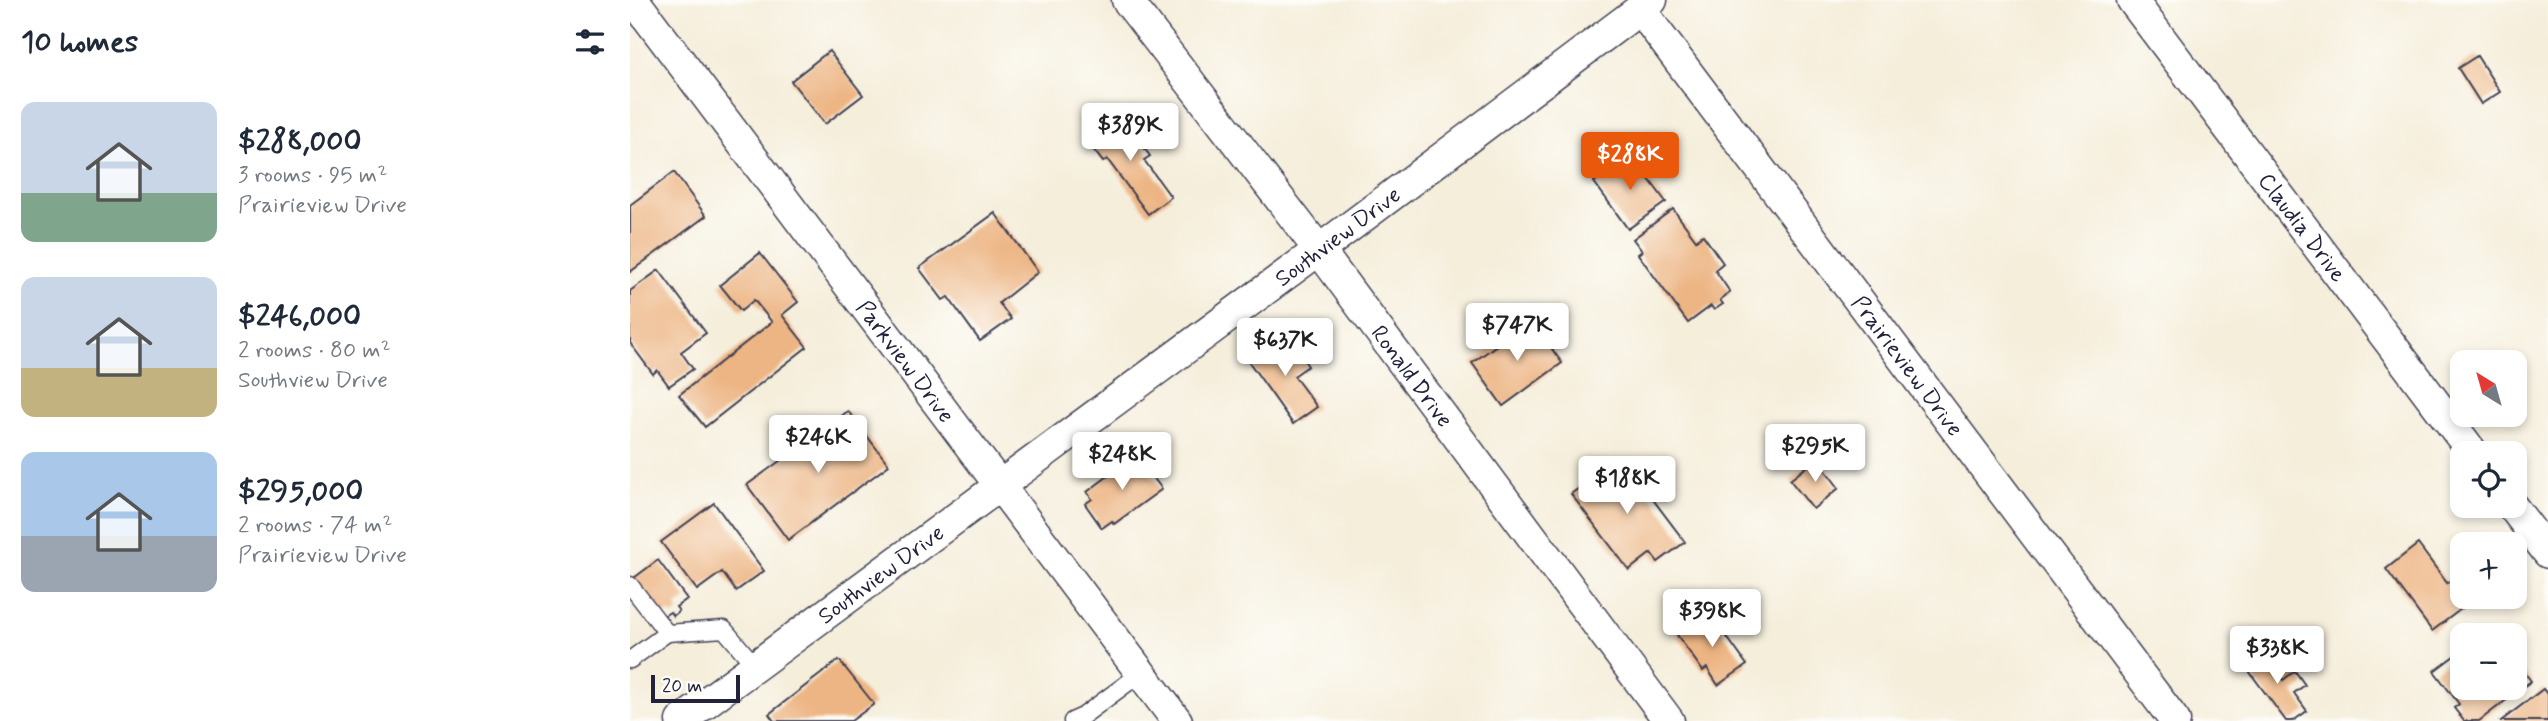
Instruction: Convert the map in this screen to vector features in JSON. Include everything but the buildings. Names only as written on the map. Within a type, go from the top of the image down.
[{"type":"street","name":"Ronald Drive","points":[[1127,0],[1319,250],[1669,721]]},
{"type":"street","name":"Claudia Drive","points":[[2132,0],[2464,441]]},
{"type":"street","name":"Parkview Drive","points":[[633,3],[1177,721]]},
{"type":"street","name":"Southview Drive","points":[[681,721],[1646,5]]},
{"type":"street","name":"Prairieview Drive","points":[[1646,5],[2175,721]]},
{"type":"street","points":[[2521,518],[2548,553]]},
{"type":"lane","points":[[630,585],[667,633]]},
{"type":"lane","points":[[630,660],[667,633],[724,629],[755,666]]},
{"type":"lane","points":[[1072,721],[1083,716],[1141,673]]}]
